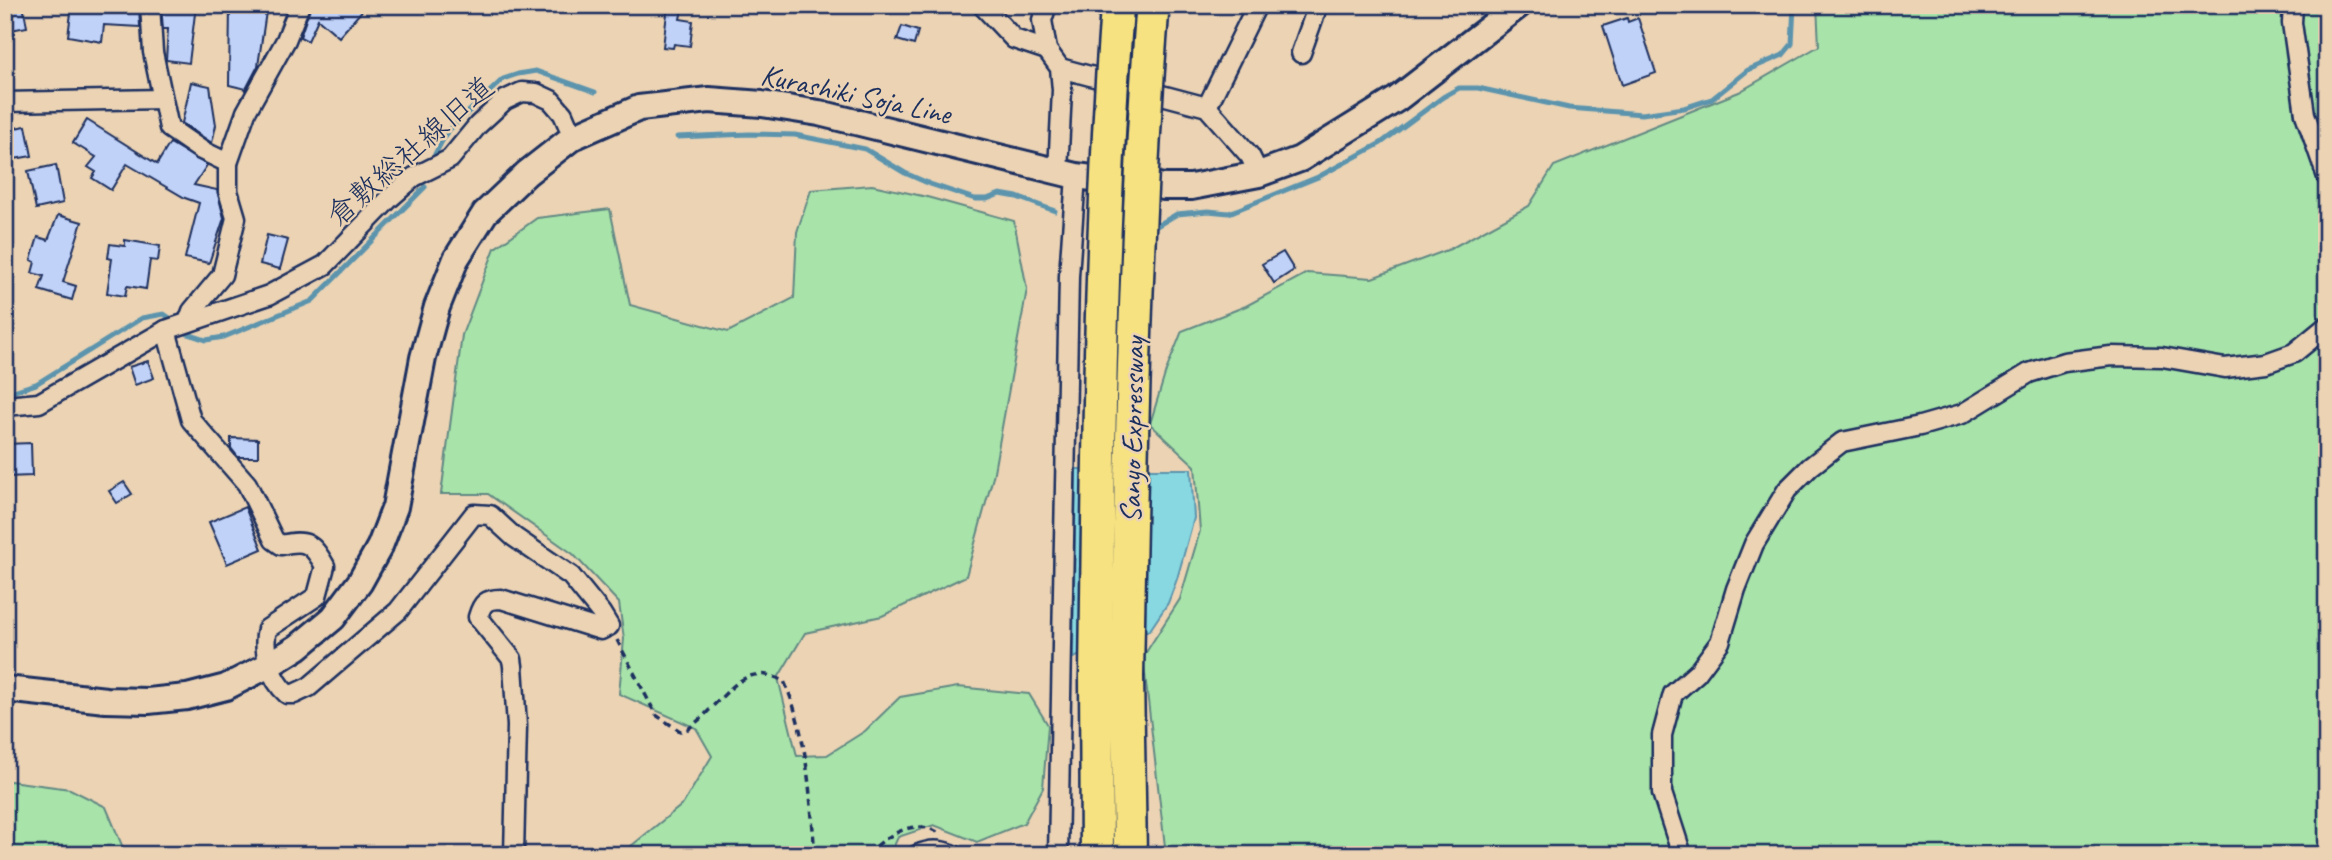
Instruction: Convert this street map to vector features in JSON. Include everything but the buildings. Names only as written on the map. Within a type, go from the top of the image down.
[{"type":"highway","name":"Sanyo Expressway","points":[[1117,7],[1107,133],[1101,335],[1111,677],[1130,855]]},
{"type":"highway","name":"Sanyo Expressway","points":[[1097,855],[1133,358],[1142,137],[1152,9]]},
{"type":"main road","name":"Kurashiki Soja Line","points":[[5,689],[106,700],[148,701],[187,697],[226,687],[269,665],[298,648],[333,618],[360,582],[380,545],[395,507],[427,345],[437,307],[456,259],[485,213],[527,173],[573,137],[639,108],[709,100],[762,104],[820,113],[1067,174],[1165,187],[1191,187],[1259,174],[1300,159],[1397,99],[1519,5]]},
{"type":"street","points":[[150,5],[153,52],[169,128],[201,150],[228,163]]},
{"type":"street","points":[[300,5],[286,40],[246,112],[228,163],[228,191],[236,218],[222,275],[178,326],[191,421],[247,484],[274,540],[281,545],[297,541],[306,543],[317,551],[325,566],[317,596],[267,629],[264,640],[269,665],[287,694],[294,694],[309,687],[398,611],[474,514],[490,515],[514,537],[570,576],[601,613],[609,626],[601,630],[501,599],[489,599],[481,605],[478,617],[512,659],[513,666],[517,726],[514,855]]},
{"type":"street","points":[[982,5],[1014,40],[1047,50]]},
{"type":"street","points":[[1047,5],[1042,20],[1047,50],[1060,68],[1062,90],[1069,276],[1058,855]]},
{"type":"street","points":[[1207,107],[1257,5]]},
{"type":"street","points":[[1301,54],[1318,5]]},
{"type":"street","points":[[2293,5],[2292,23],[2305,114],[2327,177]]},
{"type":"street","points":[[1060,68],[1207,107],[1250,156],[1259,174]]},
{"type":"street","name":"倉敷総社線旧道","points":[[5,406],[39,403],[178,326],[269,295],[325,265],[414,177],[450,159],[478,125],[505,100],[522,92],[536,93],[551,100],[563,114],[573,137]]},
{"type":"street","points":[[5,102],[162,99]]},
{"type":"street","points":[[1682,855],[1662,793],[1662,735],[1673,694],[1698,673],[1720,642],[1736,589],[1754,544],[1787,490],[1810,467],[1842,442],[1920,426],[1962,414],[2029,373],[2064,362],[2111,356],[2162,357],[2225,368],[2266,363],[2294,353],[2327,326]]},
{"type":"street","points":[[917,855],[927,850],[940,850],[953,855]]},
{"type":"path","points":[[609,626],[656,715],[680,731],[688,729],[739,680],[755,674],[772,675],[785,681],[799,721],[808,774],[815,855]]},
{"type":"green space","points":[[1817,5],[2327,5],[2327,855],[1166,855],[1143,657],[1180,599],[1200,531],[1195,466],[1150,424],[1166,371],[1182,331],[1246,306],[1307,273],[1372,278],[1450,249],[1529,206],[1554,166],[1739,92],[1819,46]]},
{"type":"green space","points":[[872,185],[1014,221],[1027,289],[993,477],[966,576],[882,616],[805,633],[778,678],[797,756],[827,755],[865,731],[900,697],[958,687],[1029,694],[1048,725],[1043,788],[1024,823],[977,842],[934,825],[898,837],[890,855],[620,855],[683,804],[712,756],[696,728],[619,694],[624,639],[619,603],[573,554],[488,494],[441,494],[462,335],[495,248],[537,218],[610,209],[630,305],[728,332],[794,298],[797,232],[811,190]]},
{"type":"green space","points":[[5,782],[70,789],[106,807],[126,855],[5,855]]},
{"type":"water","points":[[1076,469],[1191,469],[1194,518],[1168,603],[1150,630],[1073,658]]},
{"type":"waterway","points":[[1151,227],[1177,214],[1208,211],[1229,213],[1318,177],[1381,143],[1459,88],[1478,88],[1569,108],[1642,114],[1684,108],[1712,99],[1748,70],[1783,55],[1792,44],[1794,5]]},
{"type":"waterway","points":[[435,154],[447,132],[503,79],[536,71],[595,92]]},
{"type":"waterway","points":[[677,137],[795,135],[865,149],[905,173],[975,199],[987,199],[1000,194],[1017,197],[1055,211]]},
{"type":"waterway","points":[[182,329],[206,340],[224,337],[312,301],[425,187]]},
{"type":"waterway","points":[[5,391],[11,392],[36,384],[142,318],[164,314],[176,322]]}]
